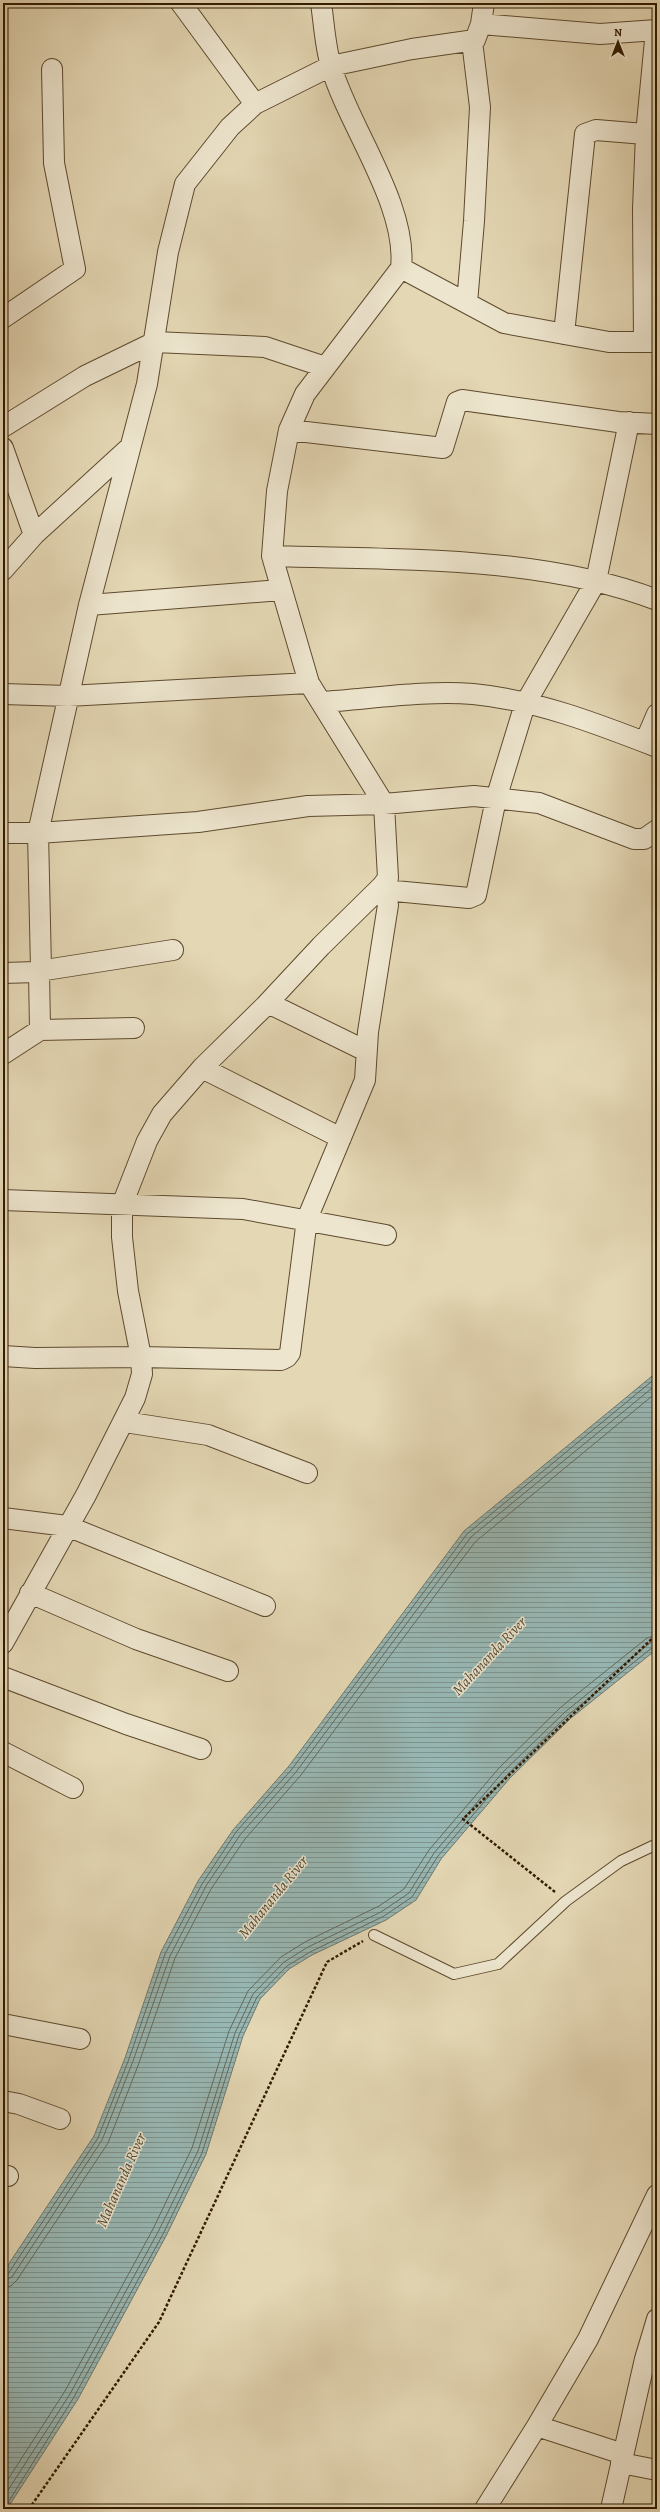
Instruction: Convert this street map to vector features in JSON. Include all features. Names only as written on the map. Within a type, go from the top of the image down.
[{"type":"street","points":[[181,3],[255,104]]},
{"type":"street","points":[[3,1643],[125,1422],[135,1398],[142,1374],[141,1357],[128,1291],[122,1237],[122,1204],[147,1141],[162,1114],[202,1068],[268,1003],[321,946],[383,888],[389,873],[384,804],[309,683],[272,556],[277,492],[289,430],[305,394],[401,268],[401,240],[386,194],[330,66],[321,3]]},
{"type":"street","points":[[40,1030],[38,833],[89,605],[102,562],[147,384],[155,342],[168,252],[185,184],[230,127],[255,104],[330,66],[412,49],[472,41],[477,37],[481,24],[484,3]]},
{"type":"street","points":[[401,268],[504,323],[609,342],[651,342],[643,209],[652,134],[656,30],[600,34],[481,24]]},
{"type":"street","points":[[467,303],[474,221],[480,107],[472,41]]},
{"type":"street","points":[[3,318],[75,269],[54,163],[52,69]]},
{"type":"street","points":[[564,334],[585,134],[596,130],[652,134]]},
{"type":"street","points":[[3,428],[85,376],[155,342],[265,347],[325,366]]},
{"type":"street","points":[[289,430],[443,448],[457,402],[462,400],[629,422],[657,424]]},
{"type":"street","points":[[383,888],[475,897],[496,798],[525,704],[596,581],[629,422]]},
{"type":"street","points":[[3,570],[34,535],[130,447]]},
{"type":"street","points":[[3,448],[34,535]]},
{"type":"street","points":[[272,556],[440,562],[529,569],[596,581],[657,600]]},
{"type":"street","points":[[89,605],[281,590]]},
{"type":"street","points":[[3,694],[68,696],[309,683]]},
{"type":"street","points":[[321,702],[453,693],[491,697],[572,716],[651,745],[657,714]]},
{"type":"street","points":[[3,833],[38,833],[198,822],[308,806],[384,804],[474,796],[539,803],[634,839],[644,839],[657,830]]},
{"type":"street","points":[[3,1356],[35,1358],[141,1357],[281,1360],[287,1357],[290,1353],[307,1219],[365,1080],[366,1050],[388,905],[383,888]]},
{"type":"street","points":[[3,972],[39,971],[173,950]]},
{"type":"street","points":[[268,1003],[366,1050]]},
{"type":"street","points":[[3,1054],[40,1030],[134,1028]]},
{"type":"street","points":[[202,1068],[341,1138]]},
{"type":"street","points":[[3,1200],[243,1209],[307,1219],[386,1235]]},
{"type":"street","points":[[125,1422],[208,1435],[307,1473]]},
{"type":"street","points":[[3,1518],[67,1526],[265,1606]]},
{"type":"street","points":[[30,1593],[136,1639],[228,1671]]},
{"type":"street","points":[[3,1677],[126,1724],[200,1749]]},
{"type":"street","points":[[3,1752],[73,1788]]},
{"type":"street","points":[[3,2024],[80,2039]]},
{"type":"street","points":[[3,2101],[20,2104],[60,2119]]},
{"type":"street","points":[[485,2509],[537,2426],[588,2339],[657,2195]]},
{"type":"street","points":[[611,2509],[622,2458],[651,2360],[657,2319]]},
{"type":"street","points":[[537,2426],[657,2470]]},
{"type":"lane","points":[[374,1935],[454,1974],[498,1964],[566,1901],[621,1861],[657,1844]]},
{"type":"path","points":[[566,1901],[463,1819],[657,1634]]},
{"type":"path","points":[[29,2509],[159,2322],[327,1962],[374,1935]]},
{"type":"water","name":"Mahananda River","points":[[657,1372],[657,1649],[571,1718],[510,1778],[441,1859],[416,1900],[386,1920],[312,1955],[289,1969],[260,1999],[243,2036],[206,2154],[166,2236],[78,2399],[7,2509],[3,2509],[3,2276],[10,2262],[94,2136],[125,2058],[161,1952],[198,1881],[233,1830],[289,1766],[464,1531]]}]
